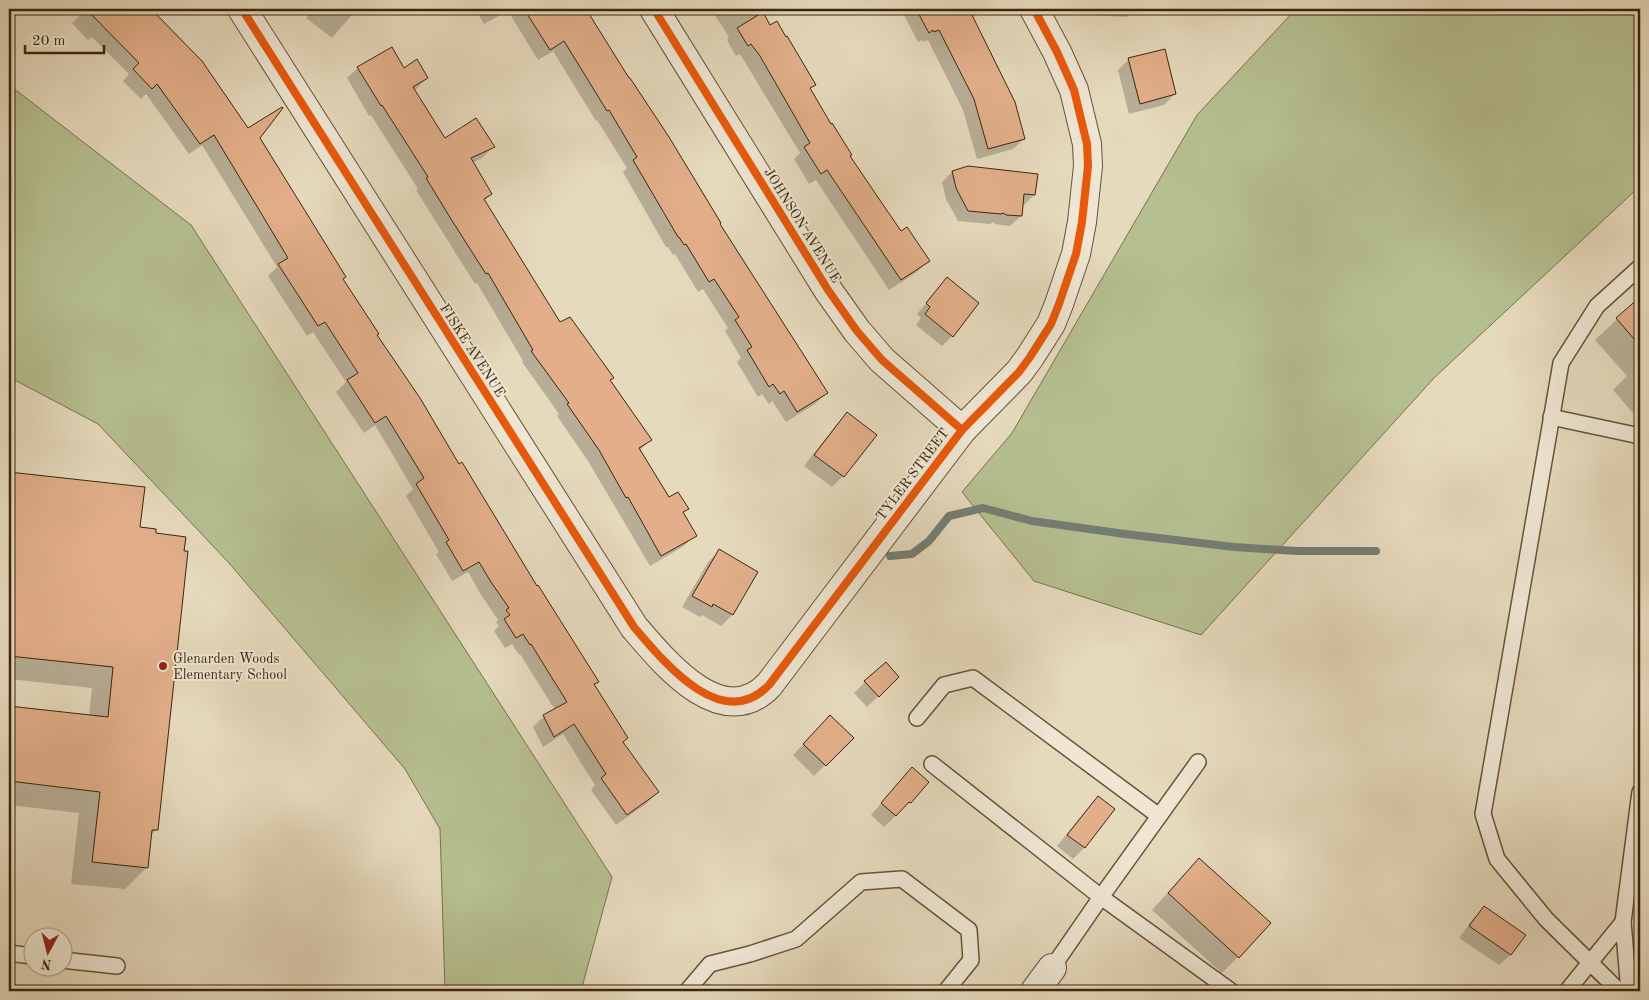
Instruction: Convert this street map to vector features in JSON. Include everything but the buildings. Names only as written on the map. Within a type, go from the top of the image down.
[{"type":"street","name":"FISKE AVENUE","points":[[242,9],[634,627],[675,672],[701,691],[721,701],[742,702],[760,694],[780,671],[852,574]]},
{"type":"street","name":"JOHNSON AVENUE","points":[[654,9],[834,298],[857,331],[882,360],[962,430]]},
{"type":"street","name":"TYLER STREET","points":[[852,574],[962,430],[1019,372],[1041,342],[1051,324],[1076,254],[1082,222],[1088,166],[1083,123],[1074,90],[1057,52],[1034,9]]},
{"type":"street","points":[[1035,991],[1052,968]]},
{"type":"lane","points":[[1619,991],[1546,919],[1497,859],[1483,814],[1550,417],[1561,363],[1597,306],[1640,267]]},
{"type":"lane","points":[[1550,417],[1640,436]]},
{"type":"lane","points":[[917,718],[944,685],[973,678],[1159,816]]},
{"type":"lane","points":[[1052,968],[1198,762]]},
{"type":"lane","points":[[932,764],[1101,897],[1231,991]]},
{"type":"lane","points":[[1629,991],[1623,922],[1640,792]]},
{"type":"lane","points":[[687,991],[710,964],[750,954],[796,939],[860,882],[902,879],[969,930],[971,960],[946,991]]},
{"type":"lane","points":[[1567,991],[1623,922]]},
{"type":"lane","points":[[9,953],[22,955]]},
{"type":"lane","points":[[72,961],[117,966]]},
{"type":"green space","points":[[1296,9],[1640,9],[1640,186],[1434,378],[1201,635],[1034,581],[962,492],[1012,433],[1197,115]]},
{"type":"green space","points":[[9,91],[17,91],[191,225],[612,877],[581,991],[445,991],[440,829],[405,769],[229,563],[98,424],[9,377]]},
{"type":"waterway","points":[[890,556],[912,554],[929,541],[949,516],[983,508],[1032,521],[1234,547],[1297,551],[1376,551]]},
{"type":"cycle path","points":[[242,9],[634,627],[661,658],[695,688],[714,697],[732,702],[751,698],[769,685],[962,430],[1019,372],[1051,324],[1076,254],[1082,222],[1088,166],[1087,144],[1074,90],[1057,52],[1034,9]]},
{"type":"cycle path","points":[[654,9],[828,290],[857,331],[882,360],[962,430]]},
{"type":"place","name":"Glenarden Woods Elementary School","points":[[163,666]]}]
